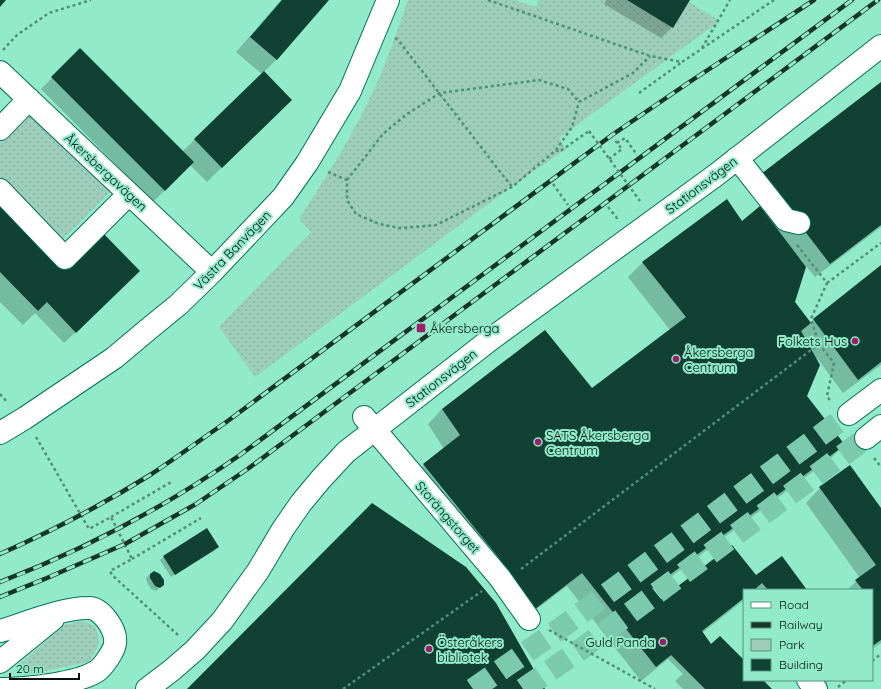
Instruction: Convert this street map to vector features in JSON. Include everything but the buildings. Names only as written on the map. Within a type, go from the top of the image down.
[{"type":"street","name":"Västra Banvägen","points":[[0,433],[114,358],[178,305],[212,272],[283,197],[307,164],[350,91],[388,0]]},
{"type":"street","name":"Stationsvägen","points":[[147,689],[195,650],[222,621],[258,571],[283,529],[306,497],[369,424],[491,339],[716,175],[881,46]]},
{"type":"street","name":"Åkersbergavägen","points":[[0,72],[212,272]]},
{"type":"street","points":[[0,129],[29,99]]},
{"type":"street","points":[[737,158],[796,232]]},
{"type":"street","points":[[0,190],[65,258],[129,194]]},
{"type":"street","points":[[848,414],[881,390]]},
{"type":"street","name":"Storängstorget","points":[[369,424],[500,578],[529,619]]},
{"type":"street","points":[[0,631],[61,612],[89,607],[103,614],[112,628],[115,643],[108,658],[99,670],[83,678],[20,689],[0,689]]},
{"type":"street","points":[[0,662],[61,612]]},
{"type":"street","points":[[809,681],[816,689]]},
{"type":"path","points":[[0,53],[18,35],[49,13],[91,0]]},
{"type":"path","points":[[488,0],[650,56],[682,62]]},
{"type":"path","points":[[701,49],[730,0]]},
{"type":"path","points":[[639,93],[774,0]]},
{"type":"path","points":[[377,28],[398,40],[512,187]]},
{"type":"path","points":[[579,102],[568,89],[539,80],[440,93],[407,114],[383,134],[347,180],[347,200],[356,214],[379,224],[400,228],[436,225],[512,187],[556,150],[572,126],[579,102],[633,73],[650,56]]},
{"type":"path","points":[[556,150],[559,152],[589,131],[640,201]]},
{"type":"path","points":[[617,143],[625,138],[637,154]]},
{"type":"path","points":[[609,159],[622,149],[614,139]]},
{"type":"path","points":[[307,164],[347,180]]},
{"type":"path","points":[[553,184],[568,205]]},
{"type":"path","points":[[608,207],[617,218]]},
{"type":"path","points":[[796,232],[827,283]]},
{"type":"path","points":[[344,689],[500,578],[513,574],[818,344],[811,319],[827,283],[881,243]]},
{"type":"path","points":[[0,394],[24,418],[88,529],[173,481]]},
{"type":"path","points":[[111,517],[132,559]]},
{"type":"path","points":[[195,650],[112,575],[110,571],[201,518]]},
{"type":"path","points":[[529,619],[654,689]]},
{"type":"path","points":[[873,660],[881,654]]},
{"type":"path","points":[[835,689],[846,681]]},
{"type":"green space","points":[[408,0],[514,0],[536,7],[539,0],[627,0],[673,27],[689,2],[720,21],[559,138],[566,149],[511,187],[255,377],[219,327],[311,232],[299,219],[336,161],[375,88]]},
{"type":"green space","points":[[30,112],[110,192],[63,239],[0,177],[0,142]]},
{"type":"green space","points":[[82,621],[95,626],[98,637],[98,645],[88,662],[25,675],[21,663],[64,625]]},
{"type":"tunnel","points":[[473,689],[561,628],[849,414]]},
{"type":"tunnel","points":[[523,689],[580,650],[866,438]]},
{"type":"railway","points":[[0,554],[39,536],[114,497],[160,469],[225,423],[612,135],[814,0]]},
{"type":"railway","points":[[0,582],[63,556],[124,526],[183,492],[240,455],[852,0]]},
{"type":"railway","points":[[0,597],[125,544],[196,504],[249,468],[878,0]]},
{"type":"place","name":"Åkersberga","points":[[421,328]]},
{"type":"place","name":"Folkets Hus","points":[[855,341]]},
{"type":"place","name":"Åkersberga Centrum","points":[[676,359]]},
{"type":"place","name":"SATS Åkersberga Centrum","points":[[538,442]]},
{"type":"place","name":"Guld Panda","points":[[663,642]]},
{"type":"place","name":"Österåkers bibliotek","points":[[429,649]]}]
